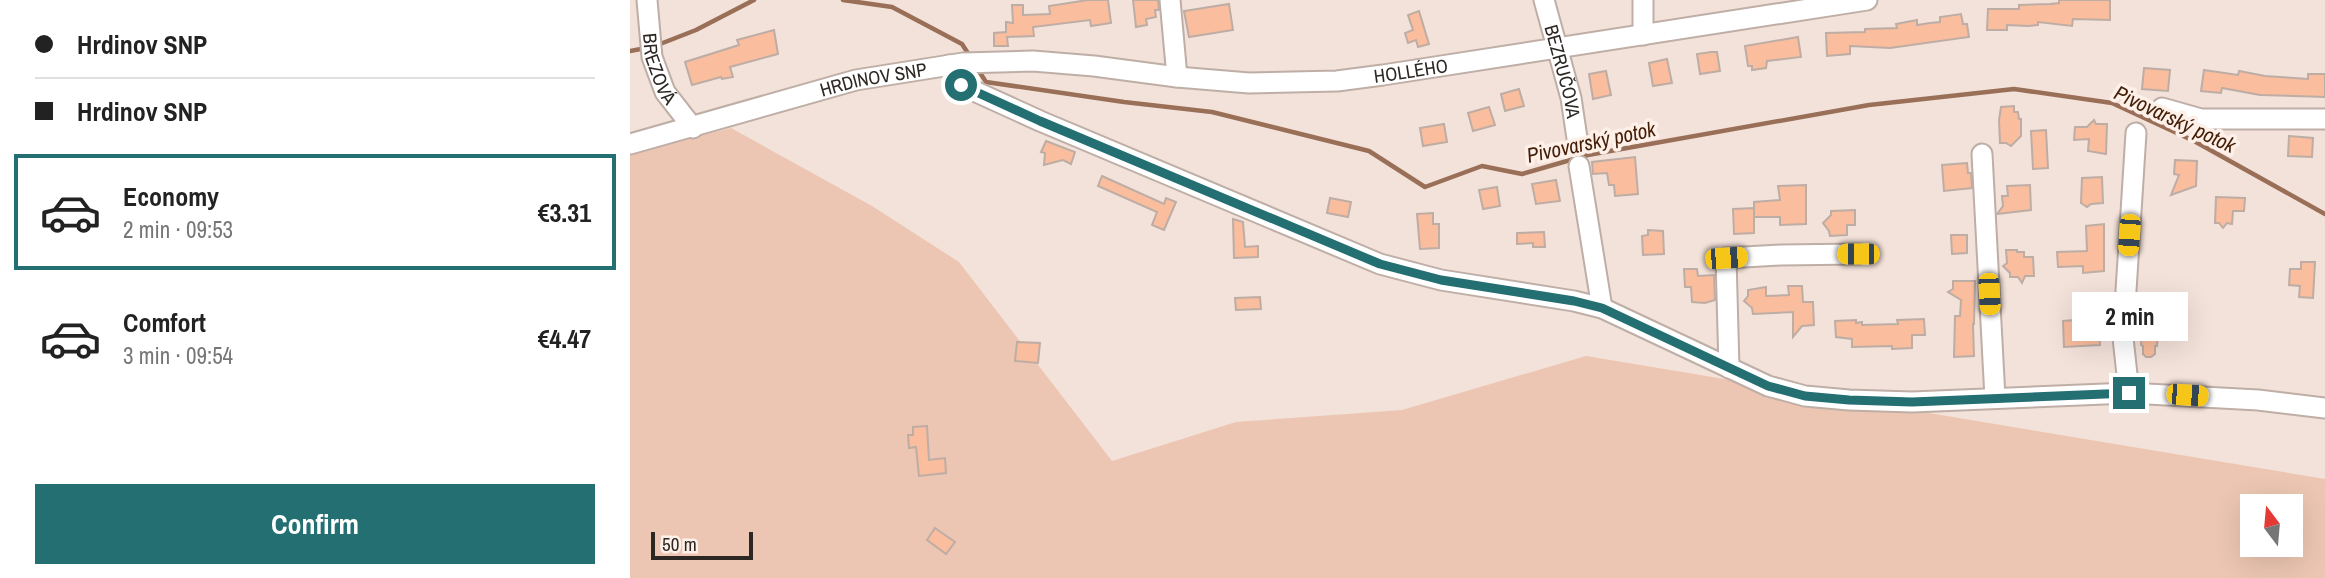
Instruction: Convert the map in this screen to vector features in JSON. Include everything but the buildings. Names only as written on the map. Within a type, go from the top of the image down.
[{"type":"street","name":"BREZOVÁ","points":[[647,0],[651,49],[664,92],[693,128]]},
{"type":"street","points":[[1170,0],[1177,77]]},
{"type":"street","name":"BEZRUČOVA","points":[[1544,0],[1571,98],[1578,145]]},
{"type":"street","points":[[1643,0],[1643,35]]},
{"type":"street","name":"HOLLÉHO","points":[[965,64],[1033,61],[1249,83],[1336,80],[1643,35],[1743,10],[1867,0]]},
{"type":"street","name":"HRDINOV SNP","points":[[630,144],[856,80],[965,64],[961,85],[1380,264],[1441,280],[1602,308],[1768,386],[1805,396],[1912,402],[2129,393],[2258,400],[2325,408]]},
{"type":"street","points":[[2162,108],[2201,119],[2325,118]]},
{"type":"street","points":[[2129,393],[2123,338],[2136,132]]},
{"type":"street","points":[[1982,154],[1995,398]]},
{"type":"street","points":[[1579,166],[1602,308]]},
{"type":"street","points":[[1729,368],[1726,258],[1858,254]]},
{"type":"shaded area","points":[[731,128],[872,206],[959,262],[1112,461],[1236,422],[1402,410],[1586,356],[2325,479],[2325,578],[630,578],[630,153]]},
{"type":"waterway","name":"Pivovarský potok","points":[[655,46],[696,30],[754,0]]},
{"type":"waterway","name":"Pivovarský potok","points":[[843,0],[892,7],[962,44],[971,58]]},
{"type":"waterway","name":"Pivovarský potok","points":[[630,51],[646,48]]},
{"type":"waterway","name":"Pivovarský potok","points":[[977,68],[986,82],[1212,112],[1369,151],[1425,187],[1482,166],[1522,174],[1588,155],[1869,105],[2014,89],[2112,103],[2194,141],[2325,214]]},
{"type":"route","points":[[961,85],[1380,264],[1441,280],[1602,308],[1768,386],[1805,396],[1912,402],[2129,393]]}]
